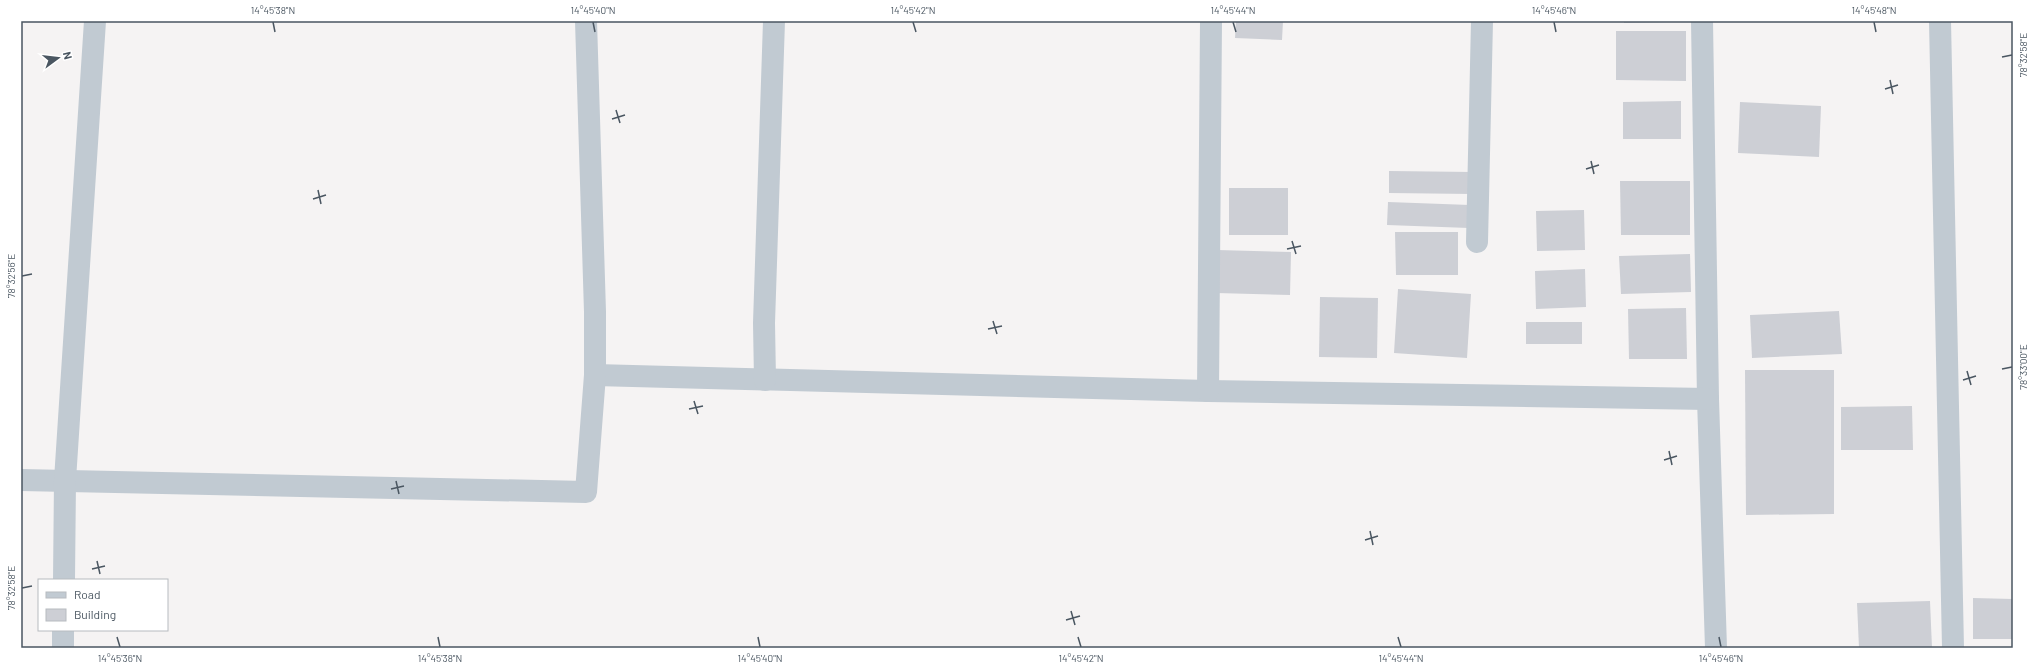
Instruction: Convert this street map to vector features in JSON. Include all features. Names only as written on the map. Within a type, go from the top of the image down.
[{"type":"street","points":[[64,579],[65,480],[94,21]]},
{"type":"street","points":[[21,480],[586,492],[595,375],[595,312],[586,21]]},
{"type":"street","points":[[766,380],[764,323],[774,21]]},
{"type":"street","points":[[1208,391],[1211,21]]},
{"type":"street","points":[[1477,242],[1482,21]]},
{"type":"street","points":[[1702,21],[1708,399],[1716,648]]},
{"type":"street","points":[[1940,21],[1953,648]]},
{"type":"street","points":[[595,375],[1208,391],[1708,399]]},
{"type":"street","points":[[63,631],[63,648]]},
{"type":"building","points":[[1236,21],[1283,21],[1282,40],[1235,38]]},
{"type":"building","points":[[1624,21],[1668,21],[1668,22],[1624,23]]},
{"type":"building","points":[[1616,31],[1686,31],[1686,81],[1616,80]]},
{"type":"building","points":[[1681,101],[1681,139],[1623,139],[1623,102]]},
{"type":"building","points":[[1740,102],[1821,106],[1819,157],[1738,153]]},
{"type":"building","points":[[1389,171],[1473,172],[1472,194],[1389,193]]},
{"type":"building","points":[[1620,181],[1690,181],[1690,235],[1621,235]]},
{"type":"building","points":[[1229,188],[1288,188],[1288,235],[1229,235]]},
{"type":"building","points":[[1388,202],[1470,205],[1469,228],[1387,225]]},
{"type":"building","points":[[1584,210],[1585,250],[1537,251],[1536,211]]},
{"type":"building","points":[[1395,232],[1458,232],[1458,275],[1396,275]]},
{"type":"building","points":[[1217,250],[1291,252],[1290,295],[1216,293]]},
{"type":"building","points":[[1690,254],[1691,292],[1621,294],[1619,256]]},
{"type":"building","points":[[1585,269],[1586,307],[1536,309],[1535,271]]},
{"type":"building","points":[[1398,289],[1471,294],[1467,358],[1394,353]]},
{"type":"building","points":[[1320,297],[1378,298],[1377,358],[1319,357]]},
{"type":"building","points":[[1686,308],[1687,359],[1629,359],[1628,309]]},
{"type":"building","points":[[1839,311],[1842,354],[1752,358],[1750,315]]},
{"type":"building","points":[[1526,322],[1582,322],[1582,344],[1526,344]]},
{"type":"building","points":[[1745,370],[1834,370],[1834,514],[1746,515]]},
{"type":"building","points":[[1912,406],[1913,450],[1841,450],[1841,407]]},
{"type":"building","points":[[1973,598],[2013,599],[2013,639],[1973,639]]},
{"type":"building","points":[[1930,601],[1932,648],[1859,648],[1857,603]]}]
